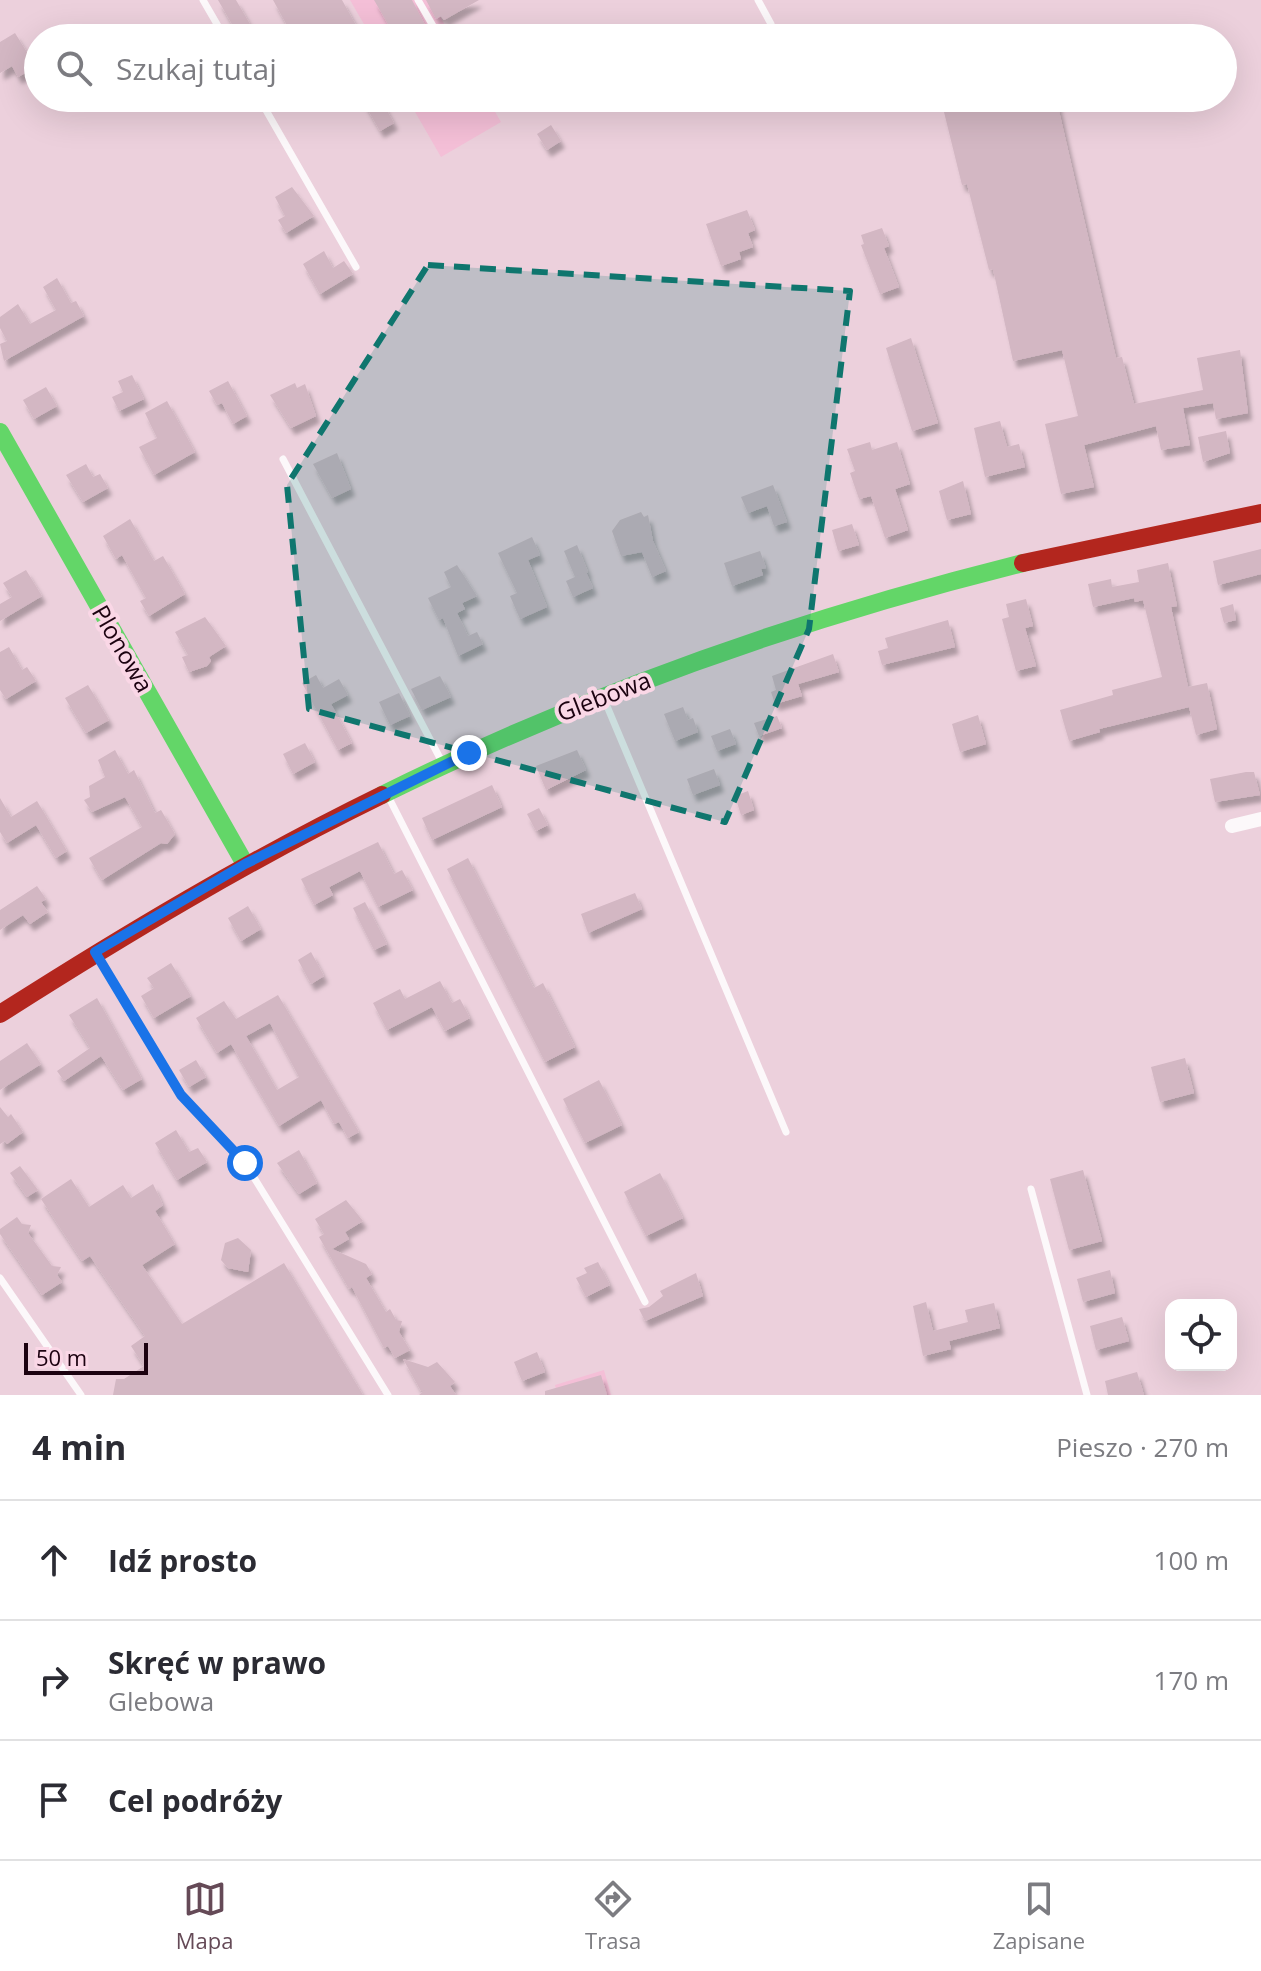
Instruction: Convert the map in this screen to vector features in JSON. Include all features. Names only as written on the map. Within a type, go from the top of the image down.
[{"type":"street","name":"Plonowa","points":[[0,432],[245,864]]},
{"type":"street","name":"Glebowa","points":[[0,1014],[95,952],[245,864],[443,764],[603,697],[735,646],[941,583],[1119,539],[1261,513]]},
{"type":"street","points":[[1232,826],[1261,819]]},
{"type":"lane","points":[[203,0],[217,24]]},
{"type":"lane","points":[[418,0],[432,24]]},
{"type":"lane","points":[[758,0],[771,24]]},
{"type":"lane","points":[[267,112],[356,267]]},
{"type":"lane","points":[[283,459],[443,764]]},
{"type":"lane","points":[[603,697],[786,1132]]},
{"type":"lane","points":[[386,792],[645,1302]]},
{"type":"lane","points":[[95,952],[181,1095],[245,1163],[388,1395]]},
{"type":"lane","points":[[1031,1189],[1087,1395]]},
{"type":"lane","points":[[0,1278],[81,1395]]},
{"type":"highlighted area","points":[[428,265],[850,291],[809,629],[725,822],[309,709],[287,485]]},
{"type":"shaded area","points":[[350,0],[431,0],[444,24],[364,24]]},
{"type":"shaded area","points":[[415,112],[495,112],[501,122],[441,157]]},
{"type":"shaded area","points":[[604,1370],[611,1395],[557,1395],[555,1385]]},
{"type":"building","points":[[218,0],[236,0],[250,24],[232,24]]},
{"type":"building","points":[[273,0],[342,0],[355,24],[286,24]]},
{"type":"building","points":[[374,0],[412,0],[424,24],[388,24]]},
{"type":"building","points":[[426,0],[479,0],[444,20],[441,16],[436,19]]},
{"type":"building","points":[[15,33],[24,48],[24,74],[18,77],[12,66],[0,73],[0,42]]},
{"type":"building","points":[[369,112],[388,112],[394,123],[380,131]]},
{"type":"building","points":[[944,112],[1059,112],[1116,358],[1122,357],[1134,404],[1203,390],[1197,358],[1240,350],[1248,413],[1216,419],[1213,403],[1183,408],[1190,445],[1161,450],[1156,426],[1084,445],[1094,487],[1061,494],[1045,424],[1078,416],[1062,350],[1013,361],[993,269],[989,270],[967,184],[962,185]]},
{"type":"building","points":[[551,125],[561,141],[547,150],[537,134]]},
{"type":"building","points":[[292,187],[314,216],[286,233],[278,220],[285,216],[275,197]]},
{"type":"building","points":[[747,210],[755,230],[748,233],[753,247],[739,252],[741,259],[721,266],[706,224]]},
{"type":"building","points":[[882,228],[889,246],[884,248],[899,287],[880,294],[861,245],[864,244],[861,235]]},
{"type":"building","points":[[324,251],[333,268],[344,261],[353,274],[320,294],[303,264]]},
{"type":"building","points":[[57,278],[71,303],[76,301],[84,316],[4,361],[0,344],[7,341],[0,328],[0,317],[18,304],[30,324],[56,310],[43,287]]},
{"type":"building","points":[[911,338],[938,423],[912,431],[886,348]]},
{"type":"building","points":[[132,375],[144,399],[119,411],[112,397],[123,392],[118,381]]},
{"type":"building","points":[[228,381],[247,416],[233,424],[222,403],[217,405],[209,391]]},
{"type":"building","points":[[295,383],[297,388],[305,384],[316,416],[291,428],[270,395]]},
{"type":"building","points":[[46,387],[57,406],[34,419],[23,400]]},
{"type":"building","points":[[167,401],[195,452],[154,475],[139,447],[157,438],[145,413]]},
{"type":"building","points":[[1000,421],[1007,447],[1019,444],[1025,467],[985,477],[974,428]]},
{"type":"building","points":[[1226,431],[1230,453],[1203,462],[1198,437]]},
{"type":"building","points":[[870,442],[872,450],[897,442],[910,484],[895,489],[908,530],[885,538],[871,496],[859,499],[850,473],[855,471],[847,449]]},
{"type":"building","points":[[337,453],[351,489],[332,498],[313,464]]},
{"type":"building","points":[[86,464],[93,477],[100,474],[108,488],[83,502],[66,475]]},
{"type":"building","points":[[963,481],[971,514],[947,520],[939,491]]},
{"type":"building","points":[[773,485],[787,522],[774,526],[767,506],[748,513],[741,497]]},
{"type":"building","points":[[641,512],[644,517],[648,515],[653,541],[666,571],[652,577],[642,552],[621,556],[612,531],[620,520]]},
{"type":"building","points":[[130,519],[154,561],[163,556],[185,594],[149,616],[140,601],[146,598],[122,555],[116,559],[103,536]]},
{"type":"building","points":[[852,524],[859,545],[838,551],[832,530]]},
{"type":"building","points":[[532,537],[540,555],[528,560],[547,607],[520,619],[510,596],[517,593],[498,553]]},
{"type":"building","points":[[577,545],[588,572],[575,577],[564,551]]},
{"type":"building","points":[[1261,549],[1261,574],[1218,585],[1213,561]]},
{"type":"building","points":[[760,551],[766,568],[761,569],[763,575],[732,586],[724,563]]},
{"type":"building","points":[[1168,563],[1177,606],[1171,607],[1188,687],[1207,683],[1217,729],[1196,735],[1189,707],[1099,729],[1100,732],[1069,741],[1060,710],[1113,695],[1112,690],[1162,677],[1143,600],[1135,602],[1134,598],[1093,607],[1088,584],[1111,579],[1112,587],[1139,582],[1137,570]]},
{"type":"building","points":[[457,565],[477,596],[462,603],[465,609],[457,613],[468,636],[477,632],[483,644],[458,656],[443,618],[439,620],[428,598],[451,587],[444,572]]},
{"type":"building","points":[[26,570],[42,596],[0,621],[0,604],[12,597],[3,583]]},
{"type":"building","points":[[586,572],[593,588],[573,597],[566,581]]},
{"type":"building","points":[[1026,599],[1033,626],[1025,628],[1036,666],[1016,671],[1002,619],[1009,617],[1006,604]]},
{"type":"building","points":[[1233,604],[1236,620],[1224,623],[1220,608]]},
{"type":"building","points":[[205,617],[226,646],[209,657],[211,661],[207,666],[189,672],[182,657],[188,655],[175,632]]},
{"type":"building","points":[[948,620],[955,647],[882,665],[878,651],[888,648],[885,638]]},
{"type":"building","points":[[9,647],[22,670],[27,667],[36,681],[6,699],[0,690],[0,652]]},
{"type":"building","points":[[833,654],[839,672],[798,684],[802,696],[775,704],[771,692],[776,690],[772,676]]},
{"type":"building","points":[[316,675],[323,688],[339,679],[348,695],[331,704],[352,743],[338,750],[302,683]]},
{"type":"building","points":[[440,676],[451,697],[422,710],[411,689]]},
{"type":"building","points":[[88,685],[109,720],[86,733],[65,698]]},
{"type":"building","points":[[399,693],[410,716],[390,725],[379,702]]},
{"type":"building","points":[[683,707],[688,720],[693,718],[698,732],[675,741],[664,714]]},
{"type":"building","points":[[978,715],[986,744],[960,752],[952,724]]},
{"type":"building","points":[[777,716],[782,728],[759,736],[754,723]]},
{"type":"building","points":[[730,729],[736,744],[717,751],[711,736]]},
{"type":"building","points":[[305,743],[315,762],[293,774],[283,754]]},
{"type":"building","points":[[115,750],[128,774],[134,770],[155,813],[161,810],[175,834],[167,844],[161,843],[102,880],[89,858],[142,827],[125,797],[92,812],[84,800],[90,797],[89,786],[105,777],[98,760]]},
{"type":"building","points":[[577,750],[586,770],[546,790],[536,766]]},
{"type":"building","points":[[714,769],[720,785],[693,795],[687,779]]},
{"type":"building","points":[[1254,772],[1260,795],[1215,802],[1210,779]]},
{"type":"building","points":[[492,785],[502,807],[432,840],[422,818]]},
{"type":"building","points":[[748,791],[754,810],[741,815],[735,796]]},
{"type":"building","points":[[0,798],[11,817],[37,801],[67,851],[56,858],[36,825],[7,843],[0,832]]},
{"type":"building","points":[[539,808],[548,825],[536,831],[527,814]]},
{"type":"building","points":[[378,842],[394,874],[402,870],[413,890],[378,907],[360,871],[329,887],[333,895],[314,905],[301,879]]},
{"type":"building","points":[[468,858],[534,988],[543,983],[575,1047],[545,1062],[447,869]]},
{"type":"building","points":[[37,886],[46,899],[41,902],[48,912],[30,924],[23,915],[0,930],[0,910]]},
{"type":"building","points":[[635,893],[642,909],[588,933],[581,914]]},
{"type":"building","points":[[365,902],[387,944],[374,950],[353,908]]},
{"type":"building","points":[[248,906],[261,929],[241,941],[228,918]]},
{"type":"building","points":[[311,952],[324,976],[311,984],[298,960]]},
{"type":"building","points":[[171,963],[191,996],[154,1018],[141,996],[154,988],[147,978]]},
{"type":"building","points":[[440,981],[452,1003],[460,999],[470,1018],[445,1031],[432,1007],[387,1030],[373,1003],[400,989],[405,999]]},
{"type":"building","points":[[278,995],[359,1132],[348,1138],[339,1122],[334,1124],[321,1100],[279,1126],[231,1044],[217,1053],[196,1018],[224,1001],[236,1019]],"holes":[[[270,1023],[299,1077],[277,1090],[246,1036]]]},
{"type":"building","points":[[97,998],[142,1079],[123,1090],[101,1056],[64,1081],[57,1071],[90,1048],[69,1015]]},
{"type":"building","points":[[27,1043],[41,1064],[0,1090],[0,1061]]},
{"type":"building","points":[[1185,1058],[1194,1093],[1160,1102],[1151,1067]]},
{"type":"building","points":[[196,1060],[206,1077],[189,1087],[179,1070]]},
{"type":"building","points":[[599,1080],[622,1125],[585,1143],[563,1099]]},
{"type":"building","points":[[0,1107],[8,1117],[11,1114],[23,1132],[7,1144],[5,1141],[0,1144]]},
{"type":"building","points":[[176,1130],[189,1152],[198,1148],[207,1162],[177,1180],[155,1143]]},
{"type":"building","points":[[299,1150],[317,1183],[299,1194],[277,1163]]},
{"type":"building","points":[[20,1166],[38,1190],[27,1197],[10,1173]]},
{"type":"building","points":[[1083,1170],[1102,1241],[1069,1250],[1050,1179]]},
{"type":"building","points":[[660,1173],[683,1218],[646,1236],[624,1192]]},
{"type":"building","points":[[71,1179],[89,1207],[123,1185],[131,1198],[153,1184],[163,1205],[155,1211],[175,1244],[142,1265],[182,1324],[284,1263],[363,1395],[113,1395],[116,1379],[124,1379],[144,1366],[131,1346],[145,1336],[90,1256],[82,1261],[41,1199]]},
{"type":"building","points":[[346,1200],[363,1221],[345,1232],[349,1239],[332,1249],[366,1264],[372,1274],[366,1278],[386,1312],[390,1309],[396,1320],[402,1321],[399,1332],[410,1350],[395,1358],[388,1346],[384,1348],[352,1287],[349,1289],[319,1237],[324,1234],[315,1219]]},
{"type":"building","points":[[17,1217],[22,1224],[31,1225],[28,1233],[52,1266],[61,1267],[57,1275],[62,1282],[42,1295],[0,1234],[0,1229]]},
{"type":"building","points":[[238,1238],[251,1250],[248,1272],[228,1268],[221,1260],[225,1243]]},
{"type":"building","points":[[598,1262],[610,1285],[586,1297],[576,1278],[587,1273],[584,1268]]},
{"type":"building","points":[[1110,1270],[1115,1293],[1083,1302],[1077,1279]]},
{"type":"building","points":[[696,1273],[703,1296],[645,1321],[639,1309],[649,1307],[663,1296],[660,1291]]},
{"type":"building","points":[[926,1302],[933,1331],[968,1322],[965,1310],[994,1303],[1000,1328],[949,1341],[951,1349],[923,1356],[913,1306]]},
{"type":"building","points":[[1122,1317],[1129,1341],[1096,1350],[1090,1326]]},
{"type":"building","points":[[537,1352],[545,1372],[522,1381],[514,1362]]},
{"type":"building","points":[[403,1359],[428,1367],[437,1362],[455,1382],[450,1386],[456,1395],[419,1395],[425,1390],[421,1391]]},
{"type":"building","points":[[1137,1372],[1144,1395],[1108,1395],[1105,1381]]},
{"type":"building","points":[[601,1375],[607,1395],[545,1395],[545,1391]]},
{"type":"traffic: fast","points":[[0,432],[245,864]]},
{"type":"traffic: fast","points":[[382,795],[537,724],[696,662],[858,608],[1023,563]]},
{"type":"traffic: jam","points":[[1023,563],[1261,513]]},
{"type":"traffic: jam","points":[[0,1014],[188,899],[382,795]]},
{"type":"route","points":[[245,1163],[181,1095],[95,952],[245,864],[469,753]]}]
